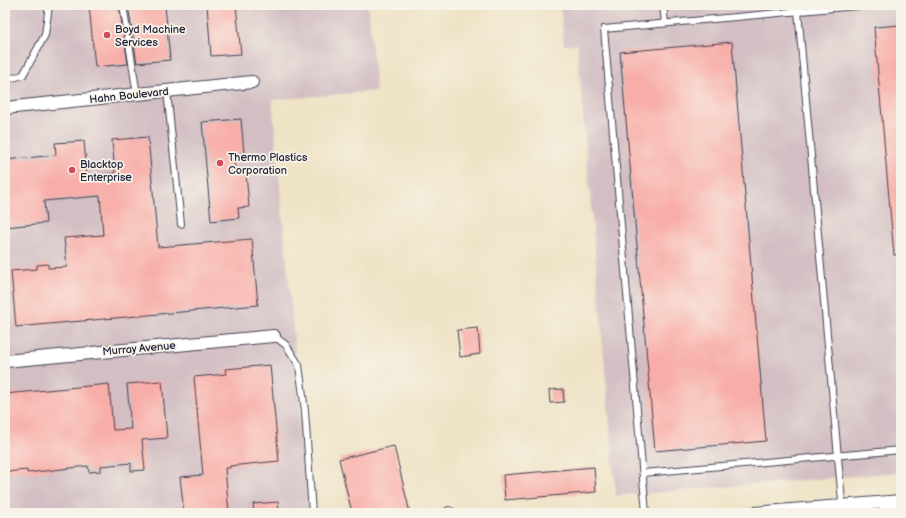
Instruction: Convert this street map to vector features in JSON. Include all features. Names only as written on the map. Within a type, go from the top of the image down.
[{"type":"street","name":"Hahn Boulevard","points":[[5,108],[252,82]]},
{"type":"street","name":"Murray Avenue","points":[[5,361],[274,336]]},
{"type":"street","points":[[755,513],[884,508],[901,501]]},
{"type":"lane","points":[[5,80],[23,75],[45,35],[49,5]]},
{"type":"lane","points":[[123,5],[137,94]]},
{"type":"lane","points":[[663,5],[664,23]]},
{"type":"lane","points":[[646,513],[604,29],[867,5]]},
{"type":"lane","points":[[798,11],[842,510]]},
{"type":"lane","points":[[167,91],[181,224]]},
{"type":"lane","points":[[274,336],[286,345],[299,365],[305,411],[312,513]]},
{"type":"lane","points":[[642,473],[901,450]]},
{"type":"lane","points":[[444,513],[449,510],[455,513]]},
{"type":"shaded area","points":[[5,5],[368,5],[376,91],[272,100],[310,513],[5,513]]},
{"type":"shaded area","points":[[560,5],[901,5],[901,472],[616,496],[577,44],[564,45]]},
{"type":"building","name":"Boyd Machine Services","points":[[89,5],[119,5],[128,64],[95,67]]},
{"type":"building","points":[[128,5],[165,5],[170,60],[137,63]]},
{"type":"building","points":[[207,5],[236,5],[241,54],[211,56]]},
{"type":"building","points":[[901,25],[901,255],[894,255],[874,27]]},
{"type":"building","points":[[732,42],[766,441],[655,451],[620,52]]},
{"type":"building","name":"Thermo Plastics Corporation","points":[[241,119],[244,153],[234,154],[235,174],[246,173],[249,207],[238,208],[239,218],[211,221],[202,122]]},
{"type":"building","points":[[148,137],[158,247],[252,239],[258,305],[16,327],[11,271],[37,269],[37,265],[48,264],[48,268],[67,267],[64,238],[103,235],[100,196],[44,201],[46,223],[5,227],[5,160],[56,155],[55,143],[84,141],[87,176],[115,173],[112,140]]},
{"type":"building","points":[[478,328],[480,354],[460,357],[457,330]]},
{"type":"building","points":[[270,365],[279,461],[230,466],[230,468],[225,468],[229,513],[184,513],[180,477],[203,475],[194,377],[226,374],[225,369]]},
{"type":"building","points":[[162,381],[167,438],[142,440],[145,470],[131,471],[131,463],[101,466],[101,471],[89,472],[88,466],[27,473],[27,470],[5,472],[5,394],[109,384],[113,430],[131,429],[127,384]]},
{"type":"building","points":[[563,389],[564,402],[550,403],[549,390]]},
{"type":"building","points":[[394,446],[410,513],[352,513],[339,459]]},
{"type":"building","points":[[594,467],[596,492],[505,500],[503,475]]},
{"type":"building","points":[[278,502],[279,513],[254,513],[253,504]]},
{"type":"place","name":"Boyd Machine Services","points":[[107,35]]},
{"type":"place","name":"Thermo Plastics Corporation","points":[[220,163]]},
{"type":"place","name":"Blacktop Enterprise","points":[[72,170]]}]
